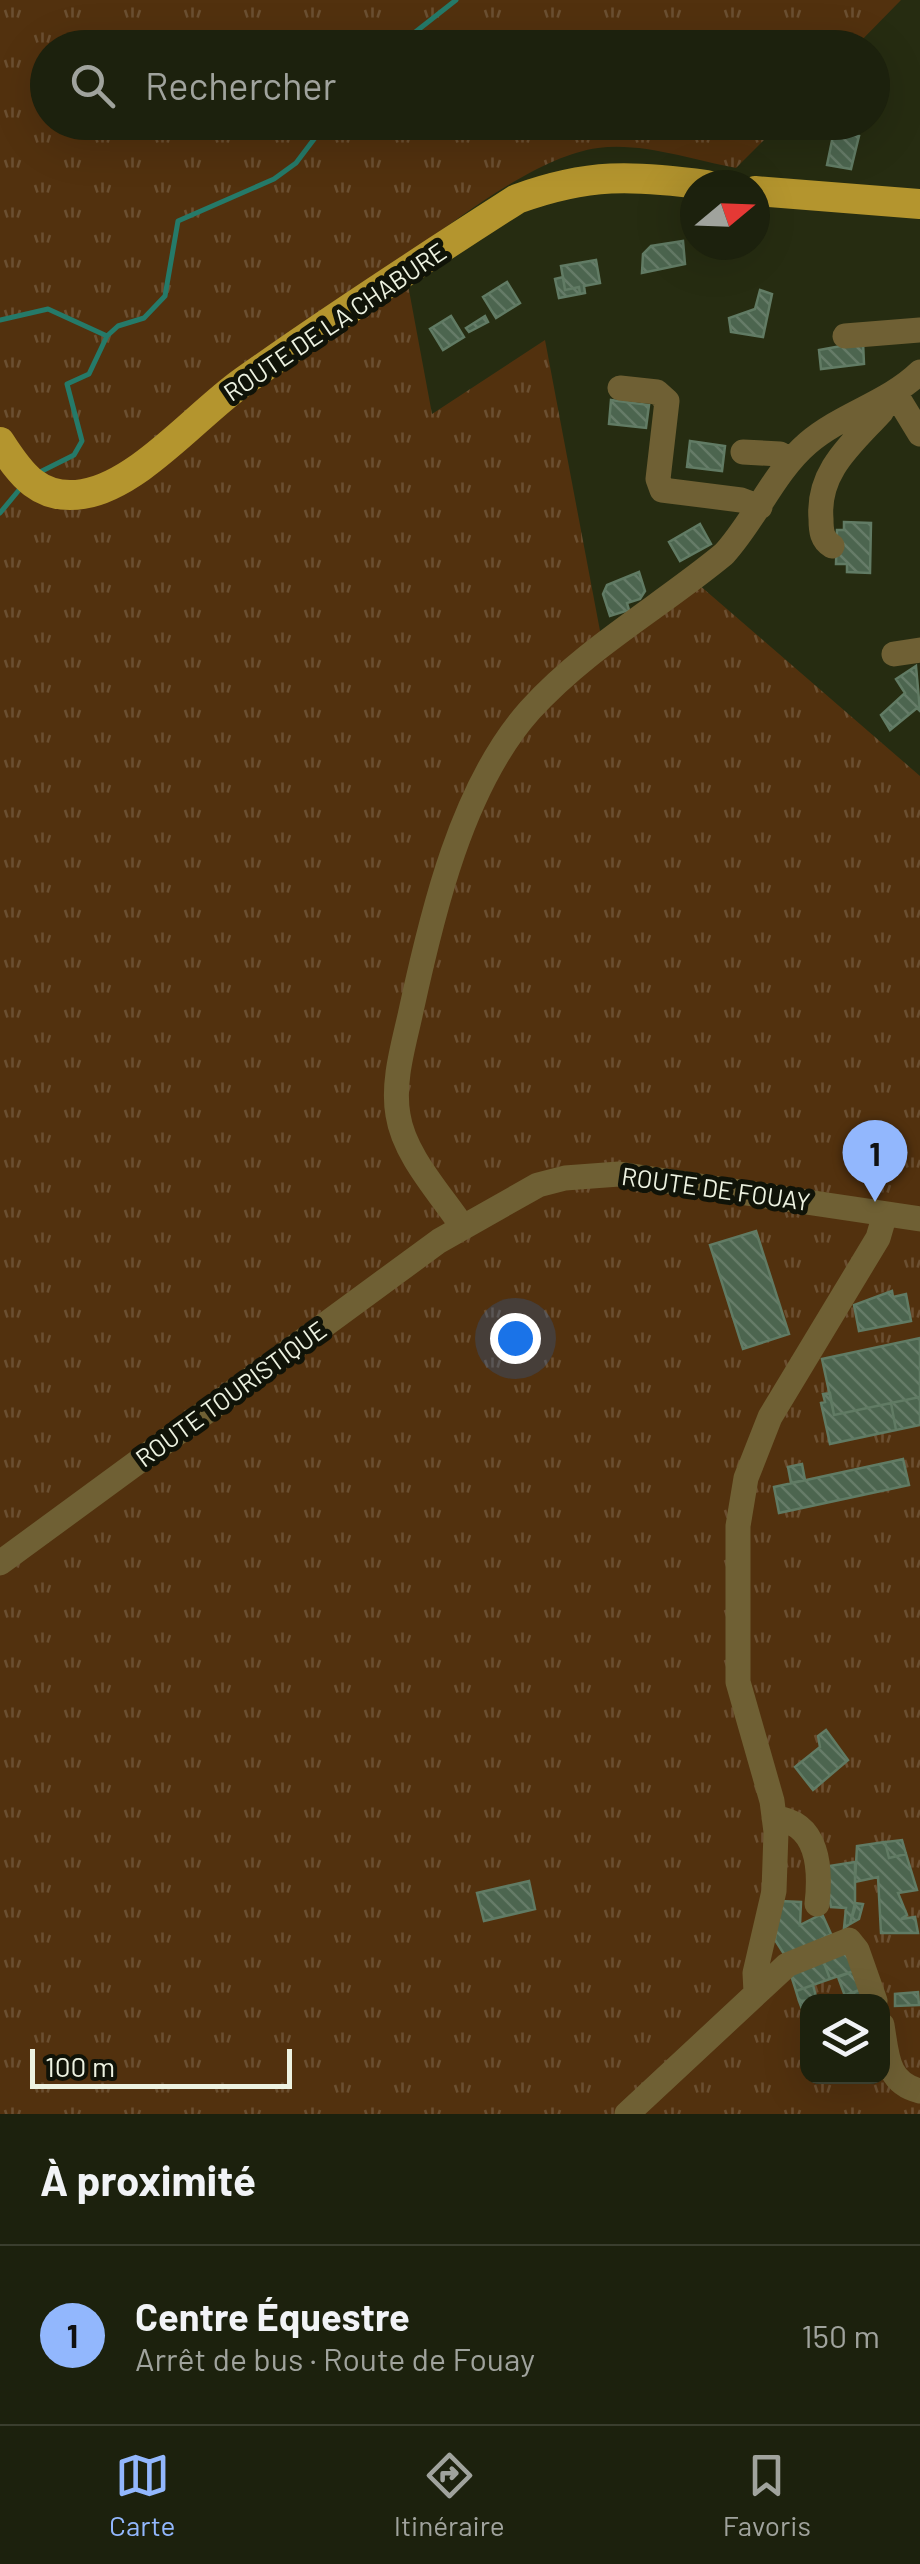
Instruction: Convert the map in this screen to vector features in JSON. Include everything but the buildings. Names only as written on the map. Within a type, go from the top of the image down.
[{"type":"main road","name":"ROUTE DE LA CHABURE","points":[[0,442],[20,474],[40,490],[61,496],[108,487],[238,384],[517,200],[564,182],[610,175],[680,182]]},
{"type":"main road","points":[[770,192],[920,204]]},
{"type":"street","points":[[846,336],[920,330]]},
{"type":"street","points":[[462,1226],[403,1134],[396,1096],[414,998],[450,862],[490,772],[528,712],[606,642],[724,554],[790,460],[811,440],[887,397],[920,372]]},
{"type":"street","points":[[620,388],[656,392],[667,401],[658,480],[662,490],[741,500],[760,507]]},
{"type":"street","points":[[887,397],[920,434]]},
{"type":"street","points":[[832,546],[824,540],[821,528],[822,488],[844,452],[882,412],[887,397]]},
{"type":"street","points":[[743,452],[780,454],[790,460]]},
{"type":"street","name":"ROUTE DE FOUAY","points":[[462,1226],[538,1185],[594,1174],[720,1186],[920,1218]]},
{"type":"street","points":[[756,1992],[754,1973],[768,1933],[774,1892],[774,1818],[738,1682],[738,1526],[746,1478],[770,1417],[878,1238],[885,1214]]},
{"type":"street","name":"ROUTE TOURISTIQUE","points":[[0,1563],[462,1226]]},
{"type":"street","points":[[774,1818],[799,1827],[815,1848],[820,1878],[817,1904]]},
{"type":"street","points":[[627,2114],[756,1992],[797,1959],[849,1940],[857,1950],[872,1994]]},
{"type":"street","points":[[890,2060],[900,2083],[920,2091]]},
{"type":"green space","points":[[0,0],[901,0],[872,30],[30,30],[30,140],[764,140],[736,168],[632,147],[598,148],[574,154],[496,192],[403,258],[432,414],[545,340],[604,652],[698,584],[920,776],[920,2114],[0,2114]]},
{"type":"waterway","points":[[418,30],[456,0]]},
{"type":"waterway","points":[[38,473],[74,455],[82,441],[67,384],[89,374],[107,336],[118,326],[144,318],[165,296],[178,221],[274,179],[296,163],[313,140]]},
{"type":"waterway","points":[[0,320],[48,309],[107,336]]},
{"type":"waterway","points":[[0,513],[19,490]]},
{"type":"place","name":"Centre Équestre","points":[[875,1202]]}]
